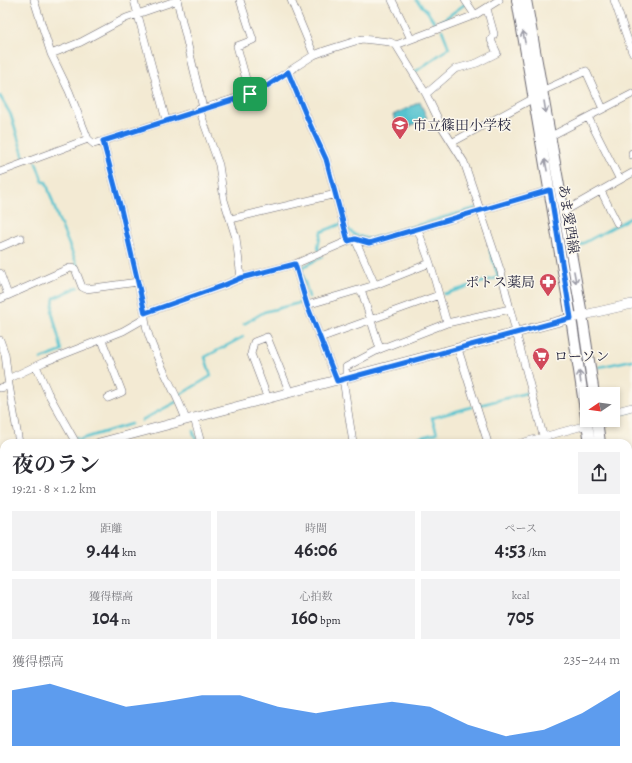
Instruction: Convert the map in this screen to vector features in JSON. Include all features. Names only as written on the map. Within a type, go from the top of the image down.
[{"type":"main road","name":"あま愛西線","points":[[517,0],[538,94],[550,137],[582,315],[593,387]]},
{"type":"main road","name":"あま愛西線","points":[[526,0],[550,190],[581,387]]},
{"type":"main road","name":"あま愛西線","points":[[587,427],[589,439]]},
{"type":"main road","points":[[598,427],[599,439]]},
{"type":"street","points":[[34,0],[51,54],[69,91],[88,139],[94,144],[201,108],[258,92],[314,55],[362,39],[390,42],[396,45],[426,94],[442,127],[453,142],[464,162],[501,272],[545,439]]},
{"type":"street","points":[[134,0],[166,120]]},
{"type":"street","points":[[51,54],[81,42],[138,14],[178,0],[201,108],[219,165],[224,200],[236,238],[241,278]]},
{"type":"street","points":[[240,0],[253,40],[237,46],[250,94]]},
{"type":"street","points":[[291,0],[314,55]]},
{"type":"street","points":[[392,0],[411,40]]},
{"type":"street","points":[[465,0],[475,15]]},
{"type":"street","points":[[396,45],[475,15],[487,9],[499,0]]},
{"type":"street","points":[[614,0],[632,52]]},
{"type":"street","points":[[426,94],[455,70],[477,63],[497,53],[491,40],[494,34],[487,9]]},
{"type":"street","points":[[453,142],[538,94],[586,71],[603,109]]},
{"type":"street","points":[[288,72],[326,159],[348,241]]},
{"type":"street","points":[[550,137],[632,94]]},
{"type":"street","points":[[588,117],[620,180]]},
{"type":"street","points":[[0,172],[88,139]]},
{"type":"street","points":[[103,141],[151,339],[199,439]]},
{"type":"street","points":[[563,212],[632,173]]},
{"type":"street","points":[[0,388],[36,366],[102,340],[145,316],[241,278],[295,264],[355,239],[369,243],[418,230],[550,190]]},
{"type":"street","points":[[602,190],[618,223]]},
{"type":"street","points":[[231,219],[336,194]]},
{"type":"street","points":[[418,230],[430,263],[447,324]]},
{"type":"street","points":[[0,247],[21,238]]},
{"type":"street","points":[[355,239],[375,285]]},
{"type":"street","points":[[307,305],[375,285],[430,263]]},
{"type":"street","points":[[295,264],[307,305],[320,338],[342,379],[352,439]]},
{"type":"street","points":[[0,299],[70,268],[74,269],[82,287],[86,289],[138,282]]},
{"type":"street","points":[[0,273],[8,295]]},
{"type":"street","points":[[361,289],[380,350]]},
{"type":"street","points":[[320,338],[439,295]]},
{"type":"street","points":[[114,439],[582,315],[632,304]]},
{"type":"street","points":[[342,379],[346,367],[380,350],[447,324],[510,309]]},
{"type":"street","points":[[268,399],[251,354],[254,342],[267,337],[290,393]]},
{"type":"street","points":[[0,340],[18,439]]},
{"type":"street","points":[[102,340],[122,392],[108,398]]},
{"type":"street","points":[[458,349],[487,439]]},
{"type":"street","points":[[36,366],[48,393],[74,439]]},
{"type":"street","points":[[620,410],[632,407]]},
{"type":"street","points":[[548,439],[581,427]]},
{"type":"water","points":[[420,102],[427,118],[400,131],[393,115]]},
{"type":"waterway","points":[[416,0],[427,11],[436,25],[465,4]]},
{"type":"waterway","points":[[415,72],[449,48],[442,30]]},
{"type":"waterway","points":[[0,96],[11,115],[24,158]]},
{"type":"waterway","points":[[36,163],[43,182],[46,182],[58,218],[85,284]]},
{"type":"waterway","points":[[348,229],[355,235],[369,239],[476,208]]},
{"type":"waterway","points":[[580,245],[632,217]]},
{"type":"waterway","points":[[319,250],[318,247],[321,232],[341,224]]},
{"type":"waterway","points":[[490,251],[499,279]]},
{"type":"waterway","points":[[309,297],[301,268],[322,257]]},
{"type":"waterway","points":[[444,294],[499,277]]},
{"type":"waterway","points":[[41,359],[62,351],[52,312],[54,298],[78,287]]},
{"type":"waterway","points":[[244,324],[264,312],[303,302]]},
{"type":"waterway","points":[[178,396],[211,376],[205,357],[243,337]]},
{"type":"waterway","points":[[599,367],[632,360]]},
{"type":"waterway","points":[[480,405],[530,392]]},
{"type":"waterway","points":[[142,421],[176,402]]},
{"type":"waterway","points":[[413,439],[437,433],[432,418],[471,407]]},
{"type":"waterway","points":[[620,414],[632,411]]},
{"type":"waterway","points":[[81,439],[131,424]]},
{"type":"waterway","points":[[193,431],[196,439]]},
{"type":"place","name":"市立篠田小学校","points":[[400,140]]},
{"type":"place","name":"ポトス薬局","points":[[548,297]]},
{"type":"place","name":"ローソン","points":[[541,371]]},
{"type":"route","points":[[288,72],[326,159],[348,241],[355,239],[369,243],[418,230],[550,190],[571,318],[337,381],[307,305],[295,264],[241,278],[145,313],[121,209],[103,141],[199,109],[250,94],[258,92],[288,72]]}]
